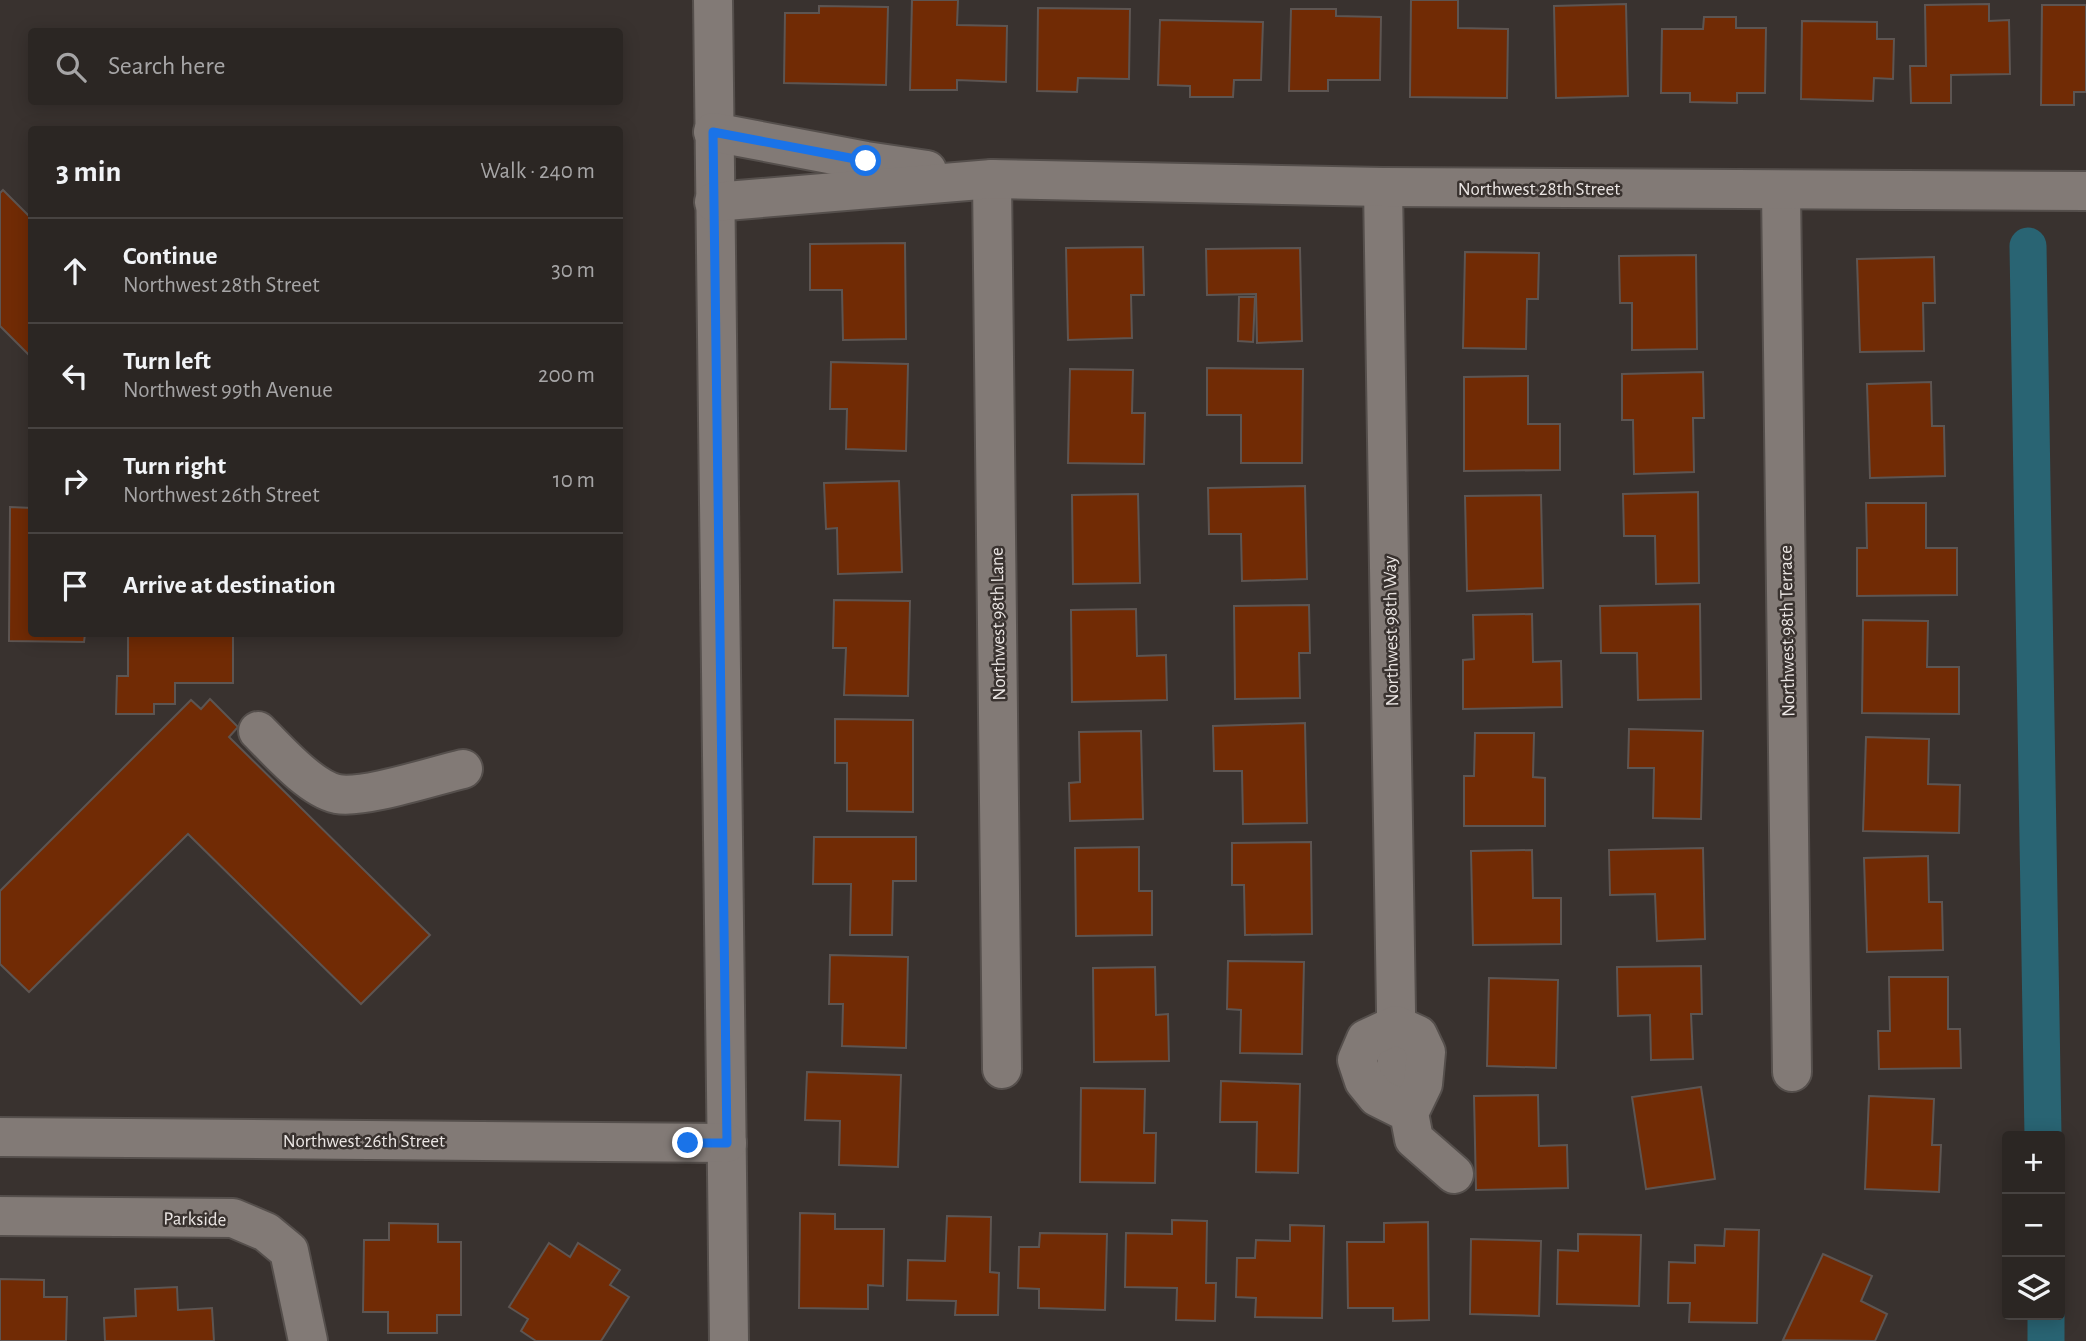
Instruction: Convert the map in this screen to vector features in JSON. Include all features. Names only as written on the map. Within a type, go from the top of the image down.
[{"type":"street","points":[[713,0],[729,1341]]},
{"type":"street","name":"Northwest 28th Street","points":[[713,132],[866,161],[992,179]]},
{"type":"street","name":"Northwest 28th Street","points":[[715,202],[992,179],[1383,187],[2086,191]]},
{"type":"street","name":"Northwest 98th Lane","points":[[992,179],[1002,1069]]},
{"type":"street","name":"Northwest 98th Way","points":[[1383,187],[1397,1074]]},
{"type":"street","name":"Northwest 98th Terrace","points":[[1781,190],[1792,1072]]},
{"type":"street","points":[[258,731],[304,776],[335,794],[361,794],[463,769]]},
{"type":"street","points":[[1409,1113],[1377,1097],[1364,1081],[1357,1060],[1366,1040],[1396,1025],[1418,1035],[1426,1052],[1423,1084],[1409,1113],[1414,1139],[1454,1174]]},
{"type":"street","name":"Northwest 26th Street","points":[[0,1137],[727,1143]]},
{"type":"street","name":"Parkside","points":[[0,1216],[233,1218],[266,1232],[289,1251],[308,1341]]},
{"type":"building","points":[[912,0],[958,0],[957,25],[1007,26],[1006,82],[957,80],[957,90],[910,90]]},
{"type":"building","points":[[1411,0],[1458,0],[1458,28],[1508,29],[1507,98],[1410,97]]},
{"type":"building","points":[[1626,4],[1628,96],[1556,98],[1554,6]]},
{"type":"building","points":[[1989,4],[1989,21],[2009,20],[2010,74],[1951,75],[1951,103],[1911,103],[1910,66],[1926,66],[1925,5]]},
{"type":"building","points":[[2042,5],[2086,5],[2086,92],[2074,92],[2074,105],[2041,105]]},
{"type":"building","points":[[819,6],[888,7],[886,85],[784,83],[785,13],[819,13]]},
{"type":"building","points":[[1038,8],[1130,9],[1129,79],[1078,78],[1077,92],[1037,91]]},
{"type":"building","points":[[1291,9],[1336,9],[1336,16],[1381,17],[1380,80],[1328,80],[1328,91],[1289,91]]},
{"type":"building","points":[[1704,17],[1736,17],[1736,28],[1766,28],[1765,93],[1737,93],[1737,103],[1690,102],[1690,93],[1661,93],[1662,29],[1703,29]]},
{"type":"building","points":[[1160,20],[1263,22],[1261,80],[1234,80],[1233,97],[1190,97],[1190,86],[1158,85]]},
{"type":"building","points":[[1802,21],[1877,22],[1877,39],[1894,39],[1893,79],[1874,78],[1873,101],[1801,99]]},
{"type":"building","points":[[3,190],[28,215],[28,354],[0,326],[0,193]]},
{"type":"building","points":[[905,243],[906,339],[843,340],[842,290],[810,290],[810,244]]},
{"type":"building","points":[[1143,247],[1144,295],[1131,295],[1132,338],[1068,340],[1066,248]]},
{"type":"building","points":[[1300,248],[1302,341],[1257,343],[1256,294],[1207,295],[1206,249]]},
{"type":"building","points":[[1465,252],[1539,253],[1538,299],[1527,299],[1526,349],[1463,348]]},
{"type":"building","points":[[1696,255],[1697,349],[1632,350],[1632,303],[1620,303],[1619,256]]},
{"type":"building","points":[[1934,257],[1935,303],[1923,303],[1924,351],[1860,352],[1857,259]]},
{"type":"building","points":[[1239,297],[1255,297],[1253,342],[1238,341]]},
{"type":"building","points":[[831,362],[908,364],[906,451],[846,449],[847,409],[830,409]]},
{"type":"building","points":[[1207,368],[1303,369],[1302,463],[1241,463],[1241,415],[1207,415]]},
{"type":"building","points":[[1070,369],[1133,370],[1132,413],[1145,413],[1144,464],[1068,463]]},
{"type":"building","points":[[1703,372],[1704,418],[1693,418],[1694,472],[1634,474],[1633,420],[1622,420],[1622,374]]},
{"type":"building","points":[[1528,376],[1528,424],[1560,424],[1560,470],[1464,471],[1464,377]]},
{"type":"building","points":[[1931,382],[1932,426],[1944,426],[1945,476],[1870,478],[1867,384]]},
{"type":"building","points":[[899,481],[902,572],[838,574],[837,528],[826,529],[824,483]]},
{"type":"building","points":[[1305,486],[1307,579],[1242,581],[1241,534],[1209,534],[1208,488]]},
{"type":"building","points":[[1698,492],[1699,583],[1656,584],[1655,536],[1624,536],[1623,494]]},
{"type":"building","points":[[1138,494],[1140,583],[1073,584],[1072,495]]},
{"type":"building","points":[[1541,495],[1543,588],[1467,591],[1465,496]]},
{"type":"building","points":[[1866,503],[1926,503],[1926,548],[1957,548],[1957,595],[1857,596],[1857,548],[1867,548]]},
{"type":"building","points":[[10,507],[28,508],[28,637],[85,637],[84,642],[9,641]]},
{"type":"building","points":[[834,600],[910,601],[908,696],[844,695],[846,648],[833,648]]},
{"type":"building","points":[[1700,604],[1701,699],[1638,700],[1637,653],[1601,653],[1600,606]]},
{"type":"building","points":[[1309,605],[1310,653],[1299,653],[1300,698],[1235,699],[1234,606]]},
{"type":"building","points":[[1136,609],[1137,656],[1166,655],[1167,700],[1072,702],[1071,610]]},
{"type":"building","points":[[1532,614],[1533,662],[1561,661],[1562,707],[1463,709],[1463,660],[1474,659],[1473,615]]},
{"type":"building","points":[[1863,620],[1928,621],[1927,667],[1959,667],[1959,714],[1862,713]]},
{"type":"building","points":[[128,637],[233,637],[233,683],[175,683],[175,704],[154,704],[154,714],[116,714],[117,676],[128,676]]},
{"type":"building","points":[[210,699],[238,727],[229,737],[430,935],[361,1004],[188,834],[29,992],[0,964],[0,891],[191,700],[201,709]]},
{"type":"building","points":[[835,719],[913,720],[913,812],[847,811],[847,763],[835,763]]},
{"type":"building","points":[[1305,723],[1307,823],[1243,824],[1242,771],[1214,771],[1213,726]]},
{"type":"building","points":[[1629,729],[1703,731],[1701,819],[1653,818],[1654,768],[1628,768]]},
{"type":"building","points":[[1141,731],[1143,819],[1070,821],[1069,783],[1080,782],[1079,732]]},
{"type":"building","points":[[1475,733],[1534,733],[1533,777],[1545,778],[1545,826],[1464,826],[1464,776],[1474,776]]},
{"type":"building","points":[[1866,737],[1929,739],[1928,784],[1960,785],[1959,833],[1863,831]]},
{"type":"building","points":[[814,837],[916,837],[916,881],[893,881],[892,935],[850,935],[851,884],[813,884]]},
{"type":"building","points":[[1311,842],[1312,934],[1245,935],[1244,885],[1232,885],[1232,843]]},
{"type":"building","points":[[1139,847],[1139,891],[1152,891],[1152,935],[1076,936],[1075,848]]},
{"type":"building","points":[[1703,848],[1705,939],[1657,941],[1655,894],[1610,895],[1609,850]]},
{"type":"building","points":[[1532,850],[1533,898],[1561,898],[1561,944],[1473,945],[1471,851]]},
{"type":"building","points":[[1928,856],[1929,902],[1942,902],[1943,950],[1867,952],[1864,858]]},
{"type":"building","points":[[830,955],[908,957],[906,1048],[842,1046],[843,1004],[829,1004]]},
{"type":"building","points":[[1228,961],[1304,962],[1302,1054],[1240,1053],[1241,1010],[1227,1009]]},
{"type":"building","points":[[1701,966],[1702,1014],[1691,1014],[1693,1059],[1651,1060],[1650,1015],[1618,1016],[1617,967]]},
{"type":"building","points":[[1155,967],[1156,1015],[1168,1014],[1169,1061],[1094,1062],[1093,968]]},
{"type":"building","points":[[1889,977],[1948,977],[1948,1029],[1960,1029],[1961,1068],[1879,1069],[1878,1031],[1890,1031]]},
{"type":"building","points":[[1489,978],[1558,980],[1556,1068],[1487,1066]]},
{"type":"building","points":[[807,1072],[901,1075],[898,1167],[839,1165],[840,1121],[805,1120]]},
{"type":"building","points":[[1221,1081],[1300,1084],[1298,1173],[1256,1172],[1257,1122],[1220,1122]]},
{"type":"building","points":[[1701,1087],[1715,1179],[1646,1189],[1632,1097]]},
{"type":"building","points":[[1081,1088],[1145,1089],[1144,1133],[1156,1133],[1155,1183],[1080,1182]]},
{"type":"building","points":[[1538,1095],[1539,1146],[1567,1145],[1568,1188],[1476,1190],[1474,1096]]},
{"type":"building","points":[[1869,1096],[1934,1099],[1932,1145],[1941,1145],[1939,1192],[1865,1189]]},
{"type":"building","points":[[800,1213],[835,1214],[835,1229],[884,1229],[883,1286],[868,1285],[868,1309],[799,1308]]},
{"type":"building","points":[[947,1216],[991,1217],[990,1272],[999,1273],[998,1315],[955,1315],[956,1301],[907,1300],[908,1260],[945,1261]]},
{"type":"building","points":[[1172,1220],[1207,1221],[1206,1283],[1216,1283],[1215,1321],[1176,1320],[1177,1288],[1125,1287],[1126,1233],[1172,1234]]},
{"type":"building","points":[[1428,1222],[1429,1320],[1393,1321],[1393,1308],[1348,1308],[1347,1242],[1384,1242],[1384,1223]]},
{"type":"building","points":[[389,1223],[438,1224],[438,1242],[461,1242],[461,1315],[437,1315],[437,1333],[388,1333],[388,1312],[363,1312],[364,1240],[389,1240]]},
{"type":"building","points":[[1290,1225],[1324,1226],[1322,1318],[1255,1317],[1256,1298],[1236,1297],[1237,1258],[1255,1258],[1256,1240],[1290,1241]]},
{"type":"building","points":[[1725,1229],[1759,1230],[1757,1323],[1689,1322],[1690,1303],[1668,1303],[1669,1262],[1695,1263],[1695,1245],[1724,1246]]},
{"type":"building","points":[[1040,1233],[1107,1234],[1105,1310],[1039,1308],[1039,1289],[1018,1288],[1019,1247],[1039,1247]]},
{"type":"building","points":[[1578,1234],[1641,1235],[1639,1306],[1557,1304],[1558,1250],[1578,1251]]},
{"type":"building","points":[[1471,1239],[1541,1241],[1539,1316],[1470,1314]]},
{"type":"building","points":[[549,1243],[570,1257],[578,1243],[620,1270],[610,1285],[629,1297],[601,1341],[536,1341],[521,1331],[528,1319],[509,1307]]},
{"type":"building","points":[[1823,1254],[1872,1276],[1861,1301],[1887,1314],[1875,1341],[1783,1340]]},
{"type":"building","points":[[0,1279],[44,1280],[44,1297],[67,1297],[66,1341],[0,1341]]},
{"type":"building","points":[[177,1287],[178,1310],[212,1308],[214,1341],[105,1341],[104,1318],[136,1316],[135,1289]]},
{"type":"waterway","points":[[2028,246],[2043,1131]]},
{"type":"waterway","points":[[2046,1320],[2046,1341]]},
{"type":"route","points":[[688,1143],[727,1143],[713,132],[866,161]]}]
